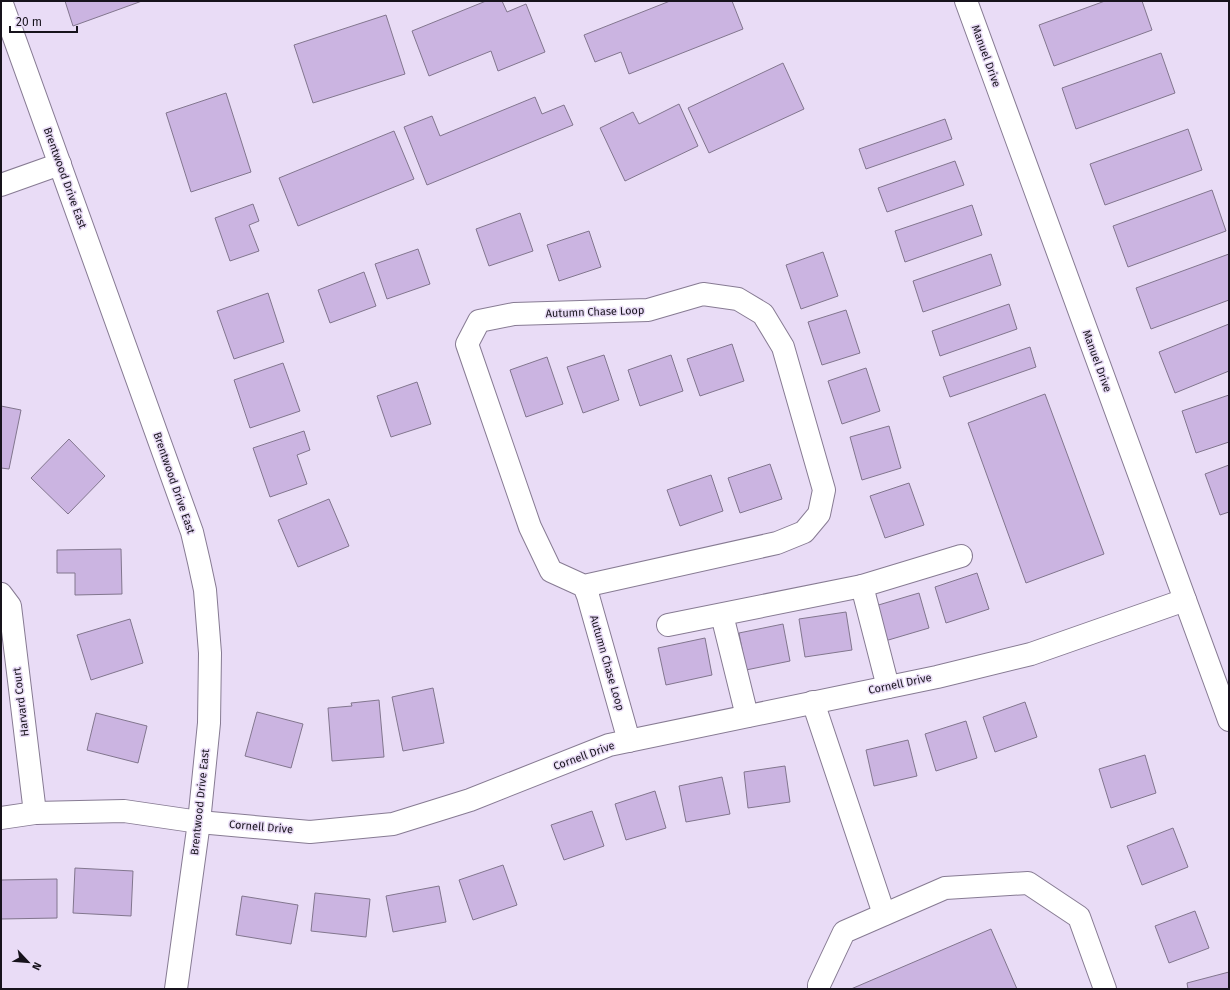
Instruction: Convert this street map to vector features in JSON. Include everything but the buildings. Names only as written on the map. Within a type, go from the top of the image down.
[{"type":"street","name":"Brentwood Drive East","points":[[1,1],[192,532],[204,590],[210,653],[209,723],[199,822],[176,989]]},
{"type":"street","name":"Manuel Drive","points":[[966,1],[1229,720]]},
{"type":"street","points":[[1,185],[60,164]]},
{"type":"street","name":"Autumn Chase Loop","points":[[584,586],[777,543],[804,532],[819,514],[824,490],[783,347],[764,314],[738,299],[703,294],[648,310],[514,314],[479,321],[466,344],[530,527],[551,571],[584,586],[629,741]]},
{"type":"street","points":[[668,625],[862,586],[960,556]]},
{"type":"street","points":[[862,586],[888,687]]},
{"type":"street","name":"Harvard Court","points":[[1,594],[10,606],[35,813]]},
{"type":"street","name":"Cornell Drive","points":[[1,818],[35,813],[124,811],[199,822],[310,832],[393,824],[470,800],[609,745],[936,677],[1031,654],[1185,600]]},
{"type":"street","points":[[722,614],[747,716]]},
{"type":"street","points":[[813,702],[884,914]]},
{"type":"street","points":[[818,989],[844,932],[945,888],[1028,884],[1079,917],[1105,989]]}]
